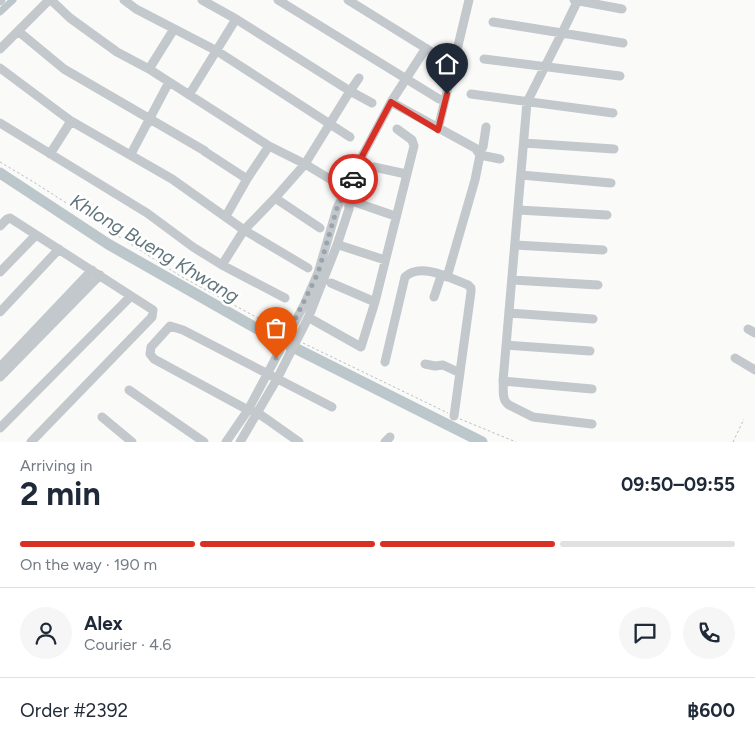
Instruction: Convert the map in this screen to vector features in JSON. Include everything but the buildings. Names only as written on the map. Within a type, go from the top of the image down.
[{"type":"street","points":[[0,49],[50,0],[70,18],[131,60],[149,69],[268,146],[305,164],[347,196],[395,216]]},
{"type":"street","points":[[124,0],[217,51],[350,137]]},
{"type":"street","points":[[202,0],[372,103]]},
{"type":"street","points":[[278,0],[439,99]]},
{"type":"street","points":[[348,0],[448,62]]},
{"type":"street","points":[[438,130],[469,0]]},
{"type":"street","points":[[574,0],[622,9]]},
{"type":"street","points":[[578,0],[527,102],[503,381],[505,403],[509,406],[533,417],[592,424]]},
{"type":"street","points":[[189,95],[236,19]]},
{"type":"street","points":[[493,22],[622,43]]},
{"type":"street","points":[[149,69],[174,29]]},
{"type":"street","points":[[18,31],[64,69],[204,151],[247,179]]},
{"type":"street","points":[[226,442],[248,410],[307,312],[328,237],[347,196],[360,160],[391,102],[426,48]]},
{"type":"street","points":[[484,59],[620,76]]},
{"type":"street","points":[[0,68],[71,121],[172,179],[244,230],[308,268]]},
{"type":"street","points":[[222,265],[244,230],[305,164],[359,78]]},
{"type":"street","points":[[131,154],[169,82]]},
{"type":"street","points":[[472,94],[613,113]]},
{"type":"street","points":[[391,102],[438,130],[475,148],[479,153],[500,159]]},
{"type":"street","points":[[50,154],[71,121]]},
{"type":"street","points":[[0,123],[147,213],[194,248],[285,298]]},
{"type":"street","points":[[434,297],[444,276],[475,180],[479,153],[483,146],[486,127]]},
{"type":"street","points":[[307,312],[361,347],[375,302],[414,146],[412,140],[397,129]]},
{"type":"street","points":[[524,143],[614,149]]},
{"type":"street","points":[[226,216],[268,146]]},
{"type":"street","points":[[374,167],[406,174]]},
{"type":"street","points":[[521,175],[611,183]]},
{"type":"street","points":[[240,442],[277,379],[340,243],[349,209],[347,196]]},
{"type":"street","points":[[275,198],[320,228]]},
{"type":"street","points":[[518,210],[607,215]]},
{"type":"street","points":[[0,226],[10,218],[153,310],[152,317],[31,442]]},
{"type":"street","points":[[0,272],[36,235]]},
{"type":"street","points":[[328,237],[385,260]]},
{"type":"street","points":[[515,245],[603,250]]},
{"type":"street","points":[[0,312],[58,249]]},
{"type":"street","points":[[0,367],[92,270]]},
{"type":"street","points":[[385,362],[405,277],[410,272],[416,270],[428,271],[468,285],[472,292],[454,416]]},
{"type":"street","points":[[0,377],[100,275]]},
{"type":"street","points":[[512,280],[598,286]]},
{"type":"street","points":[[331,282],[375,302]]},
{"type":"street","points":[[0,428],[131,296]]},
{"type":"street","points":[[509,313],[594,319]]},
{"type":"street","points":[[299,442],[258,413],[248,410],[154,359],[150,354],[151,347],[170,326],[183,330],[332,407]]},
{"type":"street","points":[[506,345],[590,351]]},
{"type":"street","points":[[735,358],[755,370]]},
{"type":"street","points":[[425,364],[443,365],[460,373]]},
{"type":"street","points":[[503,381],[592,389]]},
{"type":"street","points":[[129,390],[192,438],[204,442]]},
{"type":"street","points":[[102,417],[132,442]]},
{"type":"path","points":[[0,162],[182,277],[282,331]]},
{"type":"path","points":[[298,340],[454,416],[516,442]]},
{"type":"path","points":[[733,442],[744,419]]},
{"type":"waterway","points":[[0,12],[13,0]]},
{"type":"waterway","name":"Khlong Bueng Khwang","points":[[0,173],[108,244],[261,331],[482,442]]},
{"type":"way so far","points":[[276,358],[304,305],[318,273],[337,208],[342,198],[348,193],[353,179]]},
{"type":"route","points":[[353,179],[360,160],[391,102],[438,130],[447,94]]}]
